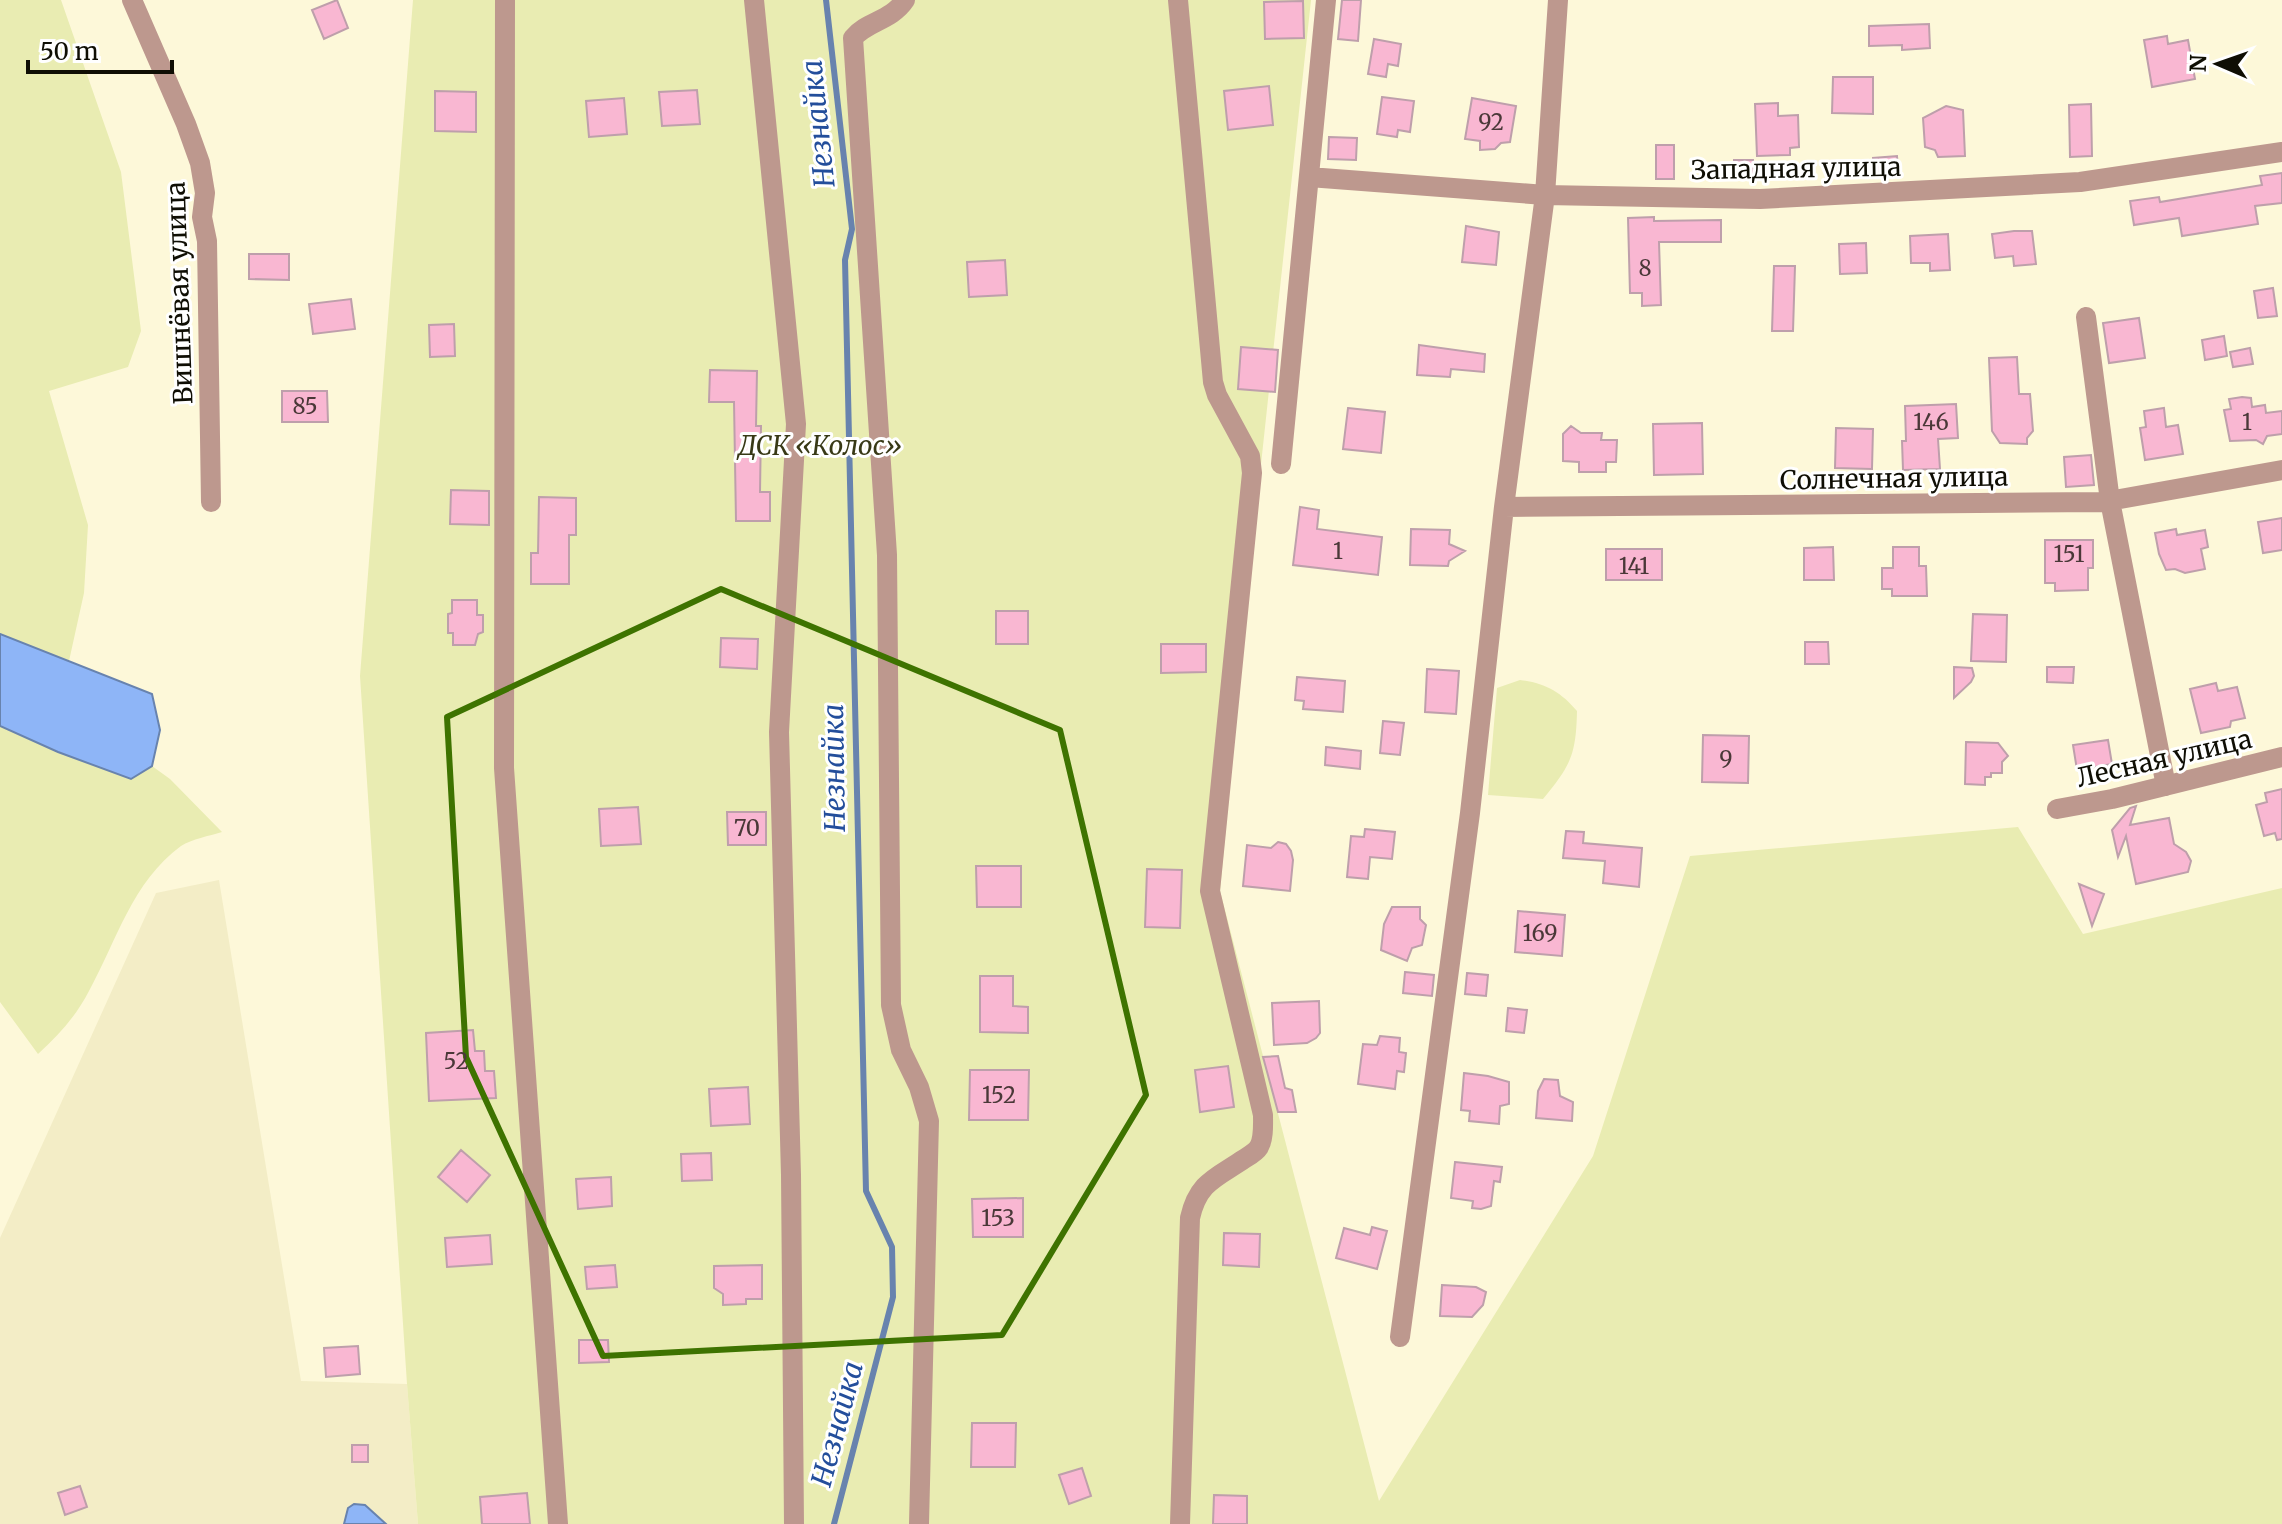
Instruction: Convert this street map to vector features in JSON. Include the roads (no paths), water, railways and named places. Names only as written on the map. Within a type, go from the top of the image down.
[{"type":"street","name":"Вишнёвая улица","points":[[132,0],[186,124],[200,163],[205,193],[202,217],[207,241],[211,502]]},
{"type":"street","points":[[505,0],[504,768],[558,1524]]},
{"type":"street","points":[[754,0],[796,424],[779,732],[791,1175],[794,1524]]},
{"type":"street","points":[[905,0],[890,17],[858,32],[853,38],[887,555],[891,1005],[901,1050],[919,1087],[929,1121],[919,1524]]},
{"type":"street","points":[[1178,0],[1213,382],[1252,463],[1210,891],[1263,1115],[1260,1146],[1201,1188],[1193,1203],[1180,1524]]},
{"type":"street","points":[[1281,464],[1326,0]]},
{"type":"street","points":[[1400,1337],[1470,813],[1504,507],[1545,195],[1558,0]]},
{"type":"street","name":"Западная улица","points":[[1309,177],[1545,195],[1760,199],[2064,184],[2282,152]]},
{"type":"street","points":[[2086,317],[2110,501],[2166,786]]},
{"type":"street","name":"Солнечная улица","points":[[1504,507],[2110,501],[2282,470]]},
{"type":"street","name":"Лесная улица","points":[[2057,809],[2282,757]]},
{"type":"water","points":[[0,634],[152,694],[160,730],[152,766],[131,779],[0,726]]},
{"type":"water","points":[[354,1504],[365,1505],[386,1524],[344,1524],[348,1508]]},
{"type":"waterway","name":"Незнайка","points":[[826,0],[852,229],[845,260],[866,1191],[892,1247],[893,1297],[834,1524]]},
{"type":"park label","name":"ДСК «Колос»","points":[[820,445]]}]
